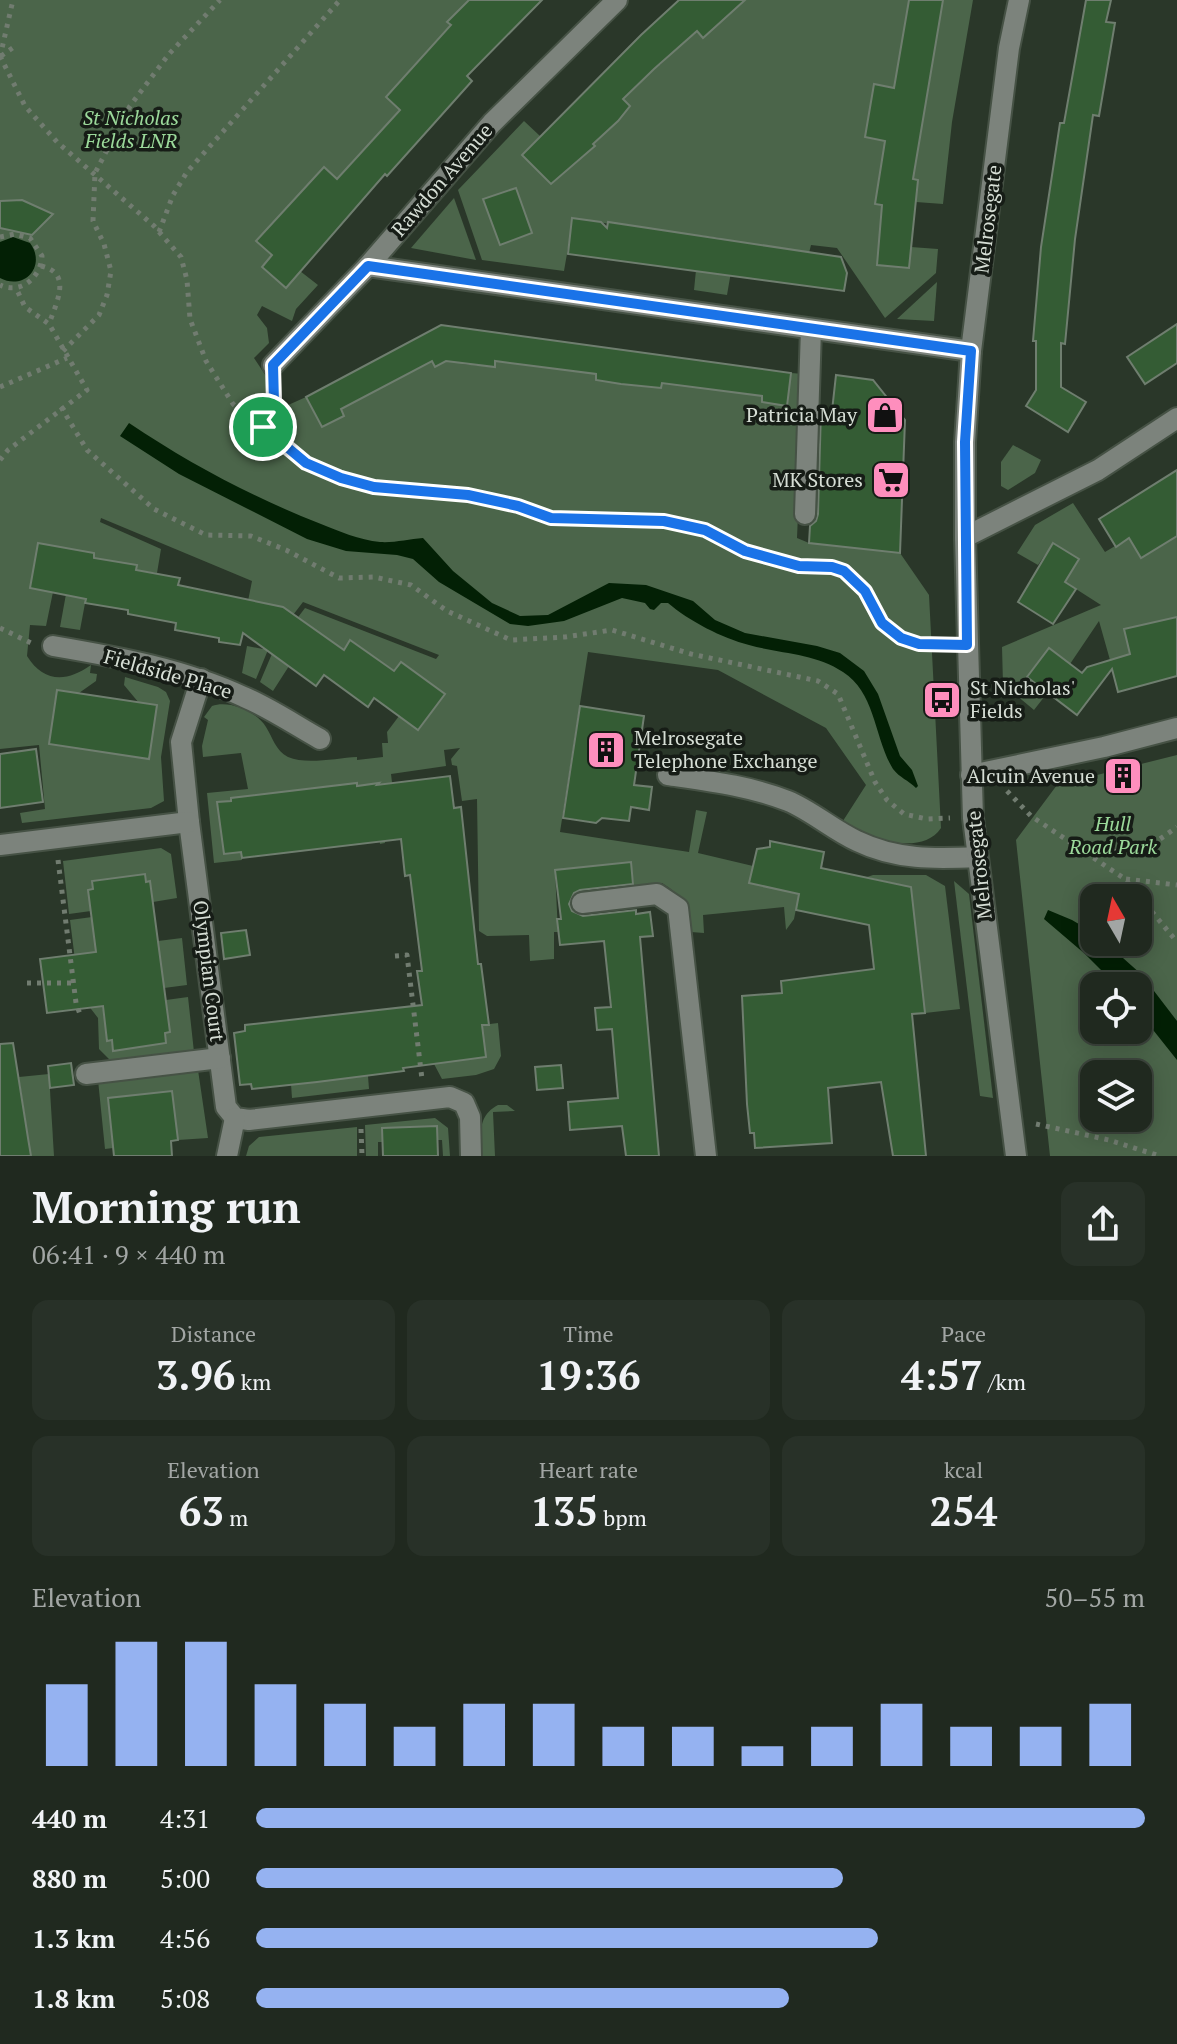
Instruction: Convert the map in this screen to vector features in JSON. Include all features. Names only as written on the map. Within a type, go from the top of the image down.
[{"type":"street","name":"Rawdon Avenue","points":[[273,365],[368,266],[492,123],[617,0]]},
{"type":"street","name":"Melrosegate","points":[[1016,1156],[973,818],[965,442],[971,351],[1009,48],[1019,0]]},
{"type":"street","points":[[368,266],[971,351]]},
{"type":"street","points":[[805,514],[811,329]]},
{"type":"street","points":[[965,537],[1098,470],[1177,418]]},
{"type":"street","name":"Fieldside Place","points":[[53,646],[125,658],[201,679],[246,697],[320,739]]},
{"type":"street","name":"Olympian Court","points":[[201,679],[181,742],[226,1107],[235,1118]]},
{"type":"street","points":[[971,775],[1177,728]]},
{"type":"street","points":[[668,775],[766,794],[792,803],[857,842],[898,856],[935,859],[977,857]]},
{"type":"street","points":[[0,845],[189,822]]},
{"type":"street","points":[[582,903],[657,894],[678,908],[706,1156]]},
{"type":"street","points":[[86,1074],[220,1058]]},
{"type":"street","points":[[227,1156],[235,1118],[249,1120],[450,1097],[464,1103],[470,1117],[471,1156]]},
{"type":"path","points":[[13,0],[0,57],[25,106],[57,142],[159,232],[181,257],[187,280],[190,319],[206,361],[233,404],[306,463],[341,478],[374,487],[468,495],[518,506],[551,518],[664,521],[705,530],[745,551],[799,566],[832,567],[844,571],[865,591],[882,623],[901,638],[919,644],[967,645]]},
{"type":"path","points":[[63,351],[99,315],[107,295],[111,271],[104,244],[93,221],[95,173],[127,104],[220,0]]},
{"type":"path","points":[[159,232],[173,195],[187,172],[340,0]]},
{"type":"path","points":[[0,57],[14,47]]},
{"type":"path","points":[[0,237],[15,234],[30,238],[39,250],[41,266],[34,279],[16,288],[0,285]]},
{"type":"path","points":[[41,266],[50,268],[60,280],[61,290],[49,324]]},
{"type":"path","points":[[0,460],[61,407],[87,390],[49,324],[25,307],[16,288]]},
{"type":"path","points":[[0,387],[67,358]]},
{"type":"path","points":[[263,427],[274,403],[273,365]]},
{"type":"path","points":[[61,407],[87,450],[154,509],[206,535],[251,536],[286,550],[339,578],[374,577],[411,585],[447,611],[511,640],[612,630],[691,654],[818,681],[838,694],[875,782],[887,800],[904,814],[927,819],[973,818]]},
{"type":"path","points":[[0,628],[28,644],[53,646]]},
{"type":"path","points":[[993,770],[1004,788],[1031,816],[1125,879],[1177,942]]},
{"type":"path","points":[[1093,856],[1153,844],[1177,827]]},
{"type":"path","points":[[56,839],[73,983],[81,1017]]},
{"type":"path","points":[[1125,879],[1177,885]]},
{"type":"path","points":[[395,956],[407,955],[424,1100]]},
{"type":"path","points":[[27,983],[73,983]]},
{"type":"path","points":[[1011,1121],[1062,1129],[1160,1156]]},
{"type":"green space","name":"St Nicholas Fields LNR","points":[[0,0],[496,0],[262,266],[286,287],[300,271],[318,285],[296,309],[292,321],[262,306],[257,315],[267,328],[269,343],[254,358],[286,406],[306,397],[322,427],[344,416],[341,409],[432,361],[458,354],[462,364],[494,367],[495,361],[596,374],[596,380],[661,388],[662,383],[762,396],[762,402],[786,406],[791,373],[804,374],[797,538],[809,543],[900,553],[929,595],[941,828],[932,837],[907,843],[878,839],[841,824],[866,785],[826,728],[718,670],[588,652],[560,832],[689,852],[696,810],[707,812],[698,853],[753,866],[750,883],[799,894],[794,919],[786,930],[784,907],[703,915],[704,933],[691,932],[687,909],[676,893],[662,883],[634,887],[631,862],[555,871],[558,932],[554,932],[554,959],[530,961],[529,935],[487,936],[479,931],[477,799],[462,801],[457,766],[452,765],[451,759],[460,748],[444,750],[446,766],[391,774],[396,815],[383,817],[385,843],[380,844],[373,784],[357,786],[356,783],[218,802],[224,854],[241,852],[242,860],[214,863],[207,793],[248,789],[241,753],[203,757],[202,746],[208,720],[204,717],[212,706],[226,704],[256,716],[277,747],[288,757],[312,761],[357,757],[357,760],[383,757],[382,743],[388,743],[387,732],[399,716],[419,730],[445,694],[401,662],[394,672],[351,640],[343,650],[301,619],[274,655],[289,666],[273,691],[260,682],[274,649],[305,608],[436,659],[439,655],[303,602],[270,645],[256,679],[242,673],[247,646],[263,649],[271,605],[248,601],[252,581],[101,518],[100,522],[161,549],[157,573],[136,570],[136,565],[94,558],[94,553],[38,543],[30,587],[53,592],[46,626],[30,625],[27,656],[40,671],[56,677],[73,675],[91,665],[90,673],[97,674],[96,681],[79,693],[148,758],[157,706],[139,703],[124,685],[125,677],[166,692],[170,701],[161,757],[164,801],[151,808],[22,823],[20,813],[45,809],[39,745],[0,749]]},
{"type":"green space","points":[[742,0],[909,0],[934,54],[943,0],[973,0],[952,122],[943,204],[916,202],[918,180],[886,177],[877,265],[909,268],[911,247],[938,249],[936,273],[885,318],[837,248],[811,245],[809,253],[736,243],[727,295],[694,290],[696,270],[716,272],[720,238],[573,219],[564,271],[482,260],[458,190],[524,121],[540,136],[522,155],[637,86],[654,69],[651,65],[655,61],[660,65],[682,44],[677,38]],"holes":[[[516,188],[531,233],[484,199]]]},
{"type":"green space","points":[[454,198],[476,260],[411,248]]},
{"type":"green space","points":[[937,282],[934,321],[897,319]]},
{"type":"green space","points":[[1013,445],[1041,460],[1035,473],[1008,490],[1001,486],[1001,462]]},
{"type":"green space","points":[[1073,503],[1105,552],[1177,509],[1177,641],[1110,660],[1099,621],[1070,664],[1049,648],[1028,676],[1048,692],[1034,710],[1003,684],[1002,647],[1101,605],[1065,582],[1079,559],[1053,543],[1038,565],[1017,553],[1035,525]]},
{"type":"green space","points":[[66,594],[86,598],[80,630],[60,627]]},
{"type":"green space","name":"Hull Road Park","points":[[1177,755],[1177,1156],[1050,1156],[1016,840],[1057,785]]},
{"type":"green space","points":[[161,848],[171,854],[177,898],[153,902],[150,882],[146,882],[145,874],[92,881],[93,889],[88,890],[91,911],[69,914],[63,861]]},
{"type":"green space","points":[[926,875],[945,886],[960,1009],[925,1013],[911,887],[867,877]]},
{"type":"green space","points":[[954,881],[969,894],[993,1098],[980,1096]]},
{"type":"green space","points":[[92,917],[96,954],[80,1000],[70,920]]},
{"type":"green space","points":[[182,938],[187,985],[164,988],[158,941]]},
{"type":"green space","points":[[188,997],[194,1052],[112,1062],[99,1049],[98,1018],[88,1005],[102,1003],[107,1040],[112,1040],[114,1051],[166,1043],[165,1033],[170,1032],[166,1000]]},
{"type":"green space","points":[[498,1023],[501,1056],[494,1069],[476,1075],[442,1079],[434,1064],[482,1025]]},
{"type":"green space","points":[[198,1070],[208,1138],[178,1140],[172,1091],[108,1098],[113,1148],[105,1149],[98,1080]]},
{"type":"green space","points":[[49,1074],[54,1156],[31,1156],[19,1077]]},
{"type":"green space","points":[[368,1076],[369,1089],[292,1098],[291,1084]]},
{"type":"green space","points":[[498,1105],[507,1105],[515,1111],[493,1112],[495,1156],[481,1156],[483,1120]]},
{"type":"green space","points":[[435,1118],[448,1128],[450,1156],[443,1156],[442,1140],[437,1140],[436,1126],[382,1128],[378,1156],[366,1156],[365,1125]]},
{"type":"green space","points":[[357,1127],[357,1156],[246,1156],[249,1146],[259,1137]]},
{"type":"shaded area","points":[[13,237],[30,243],[36,260],[25,279],[9,281],[0,278],[0,242]]},
{"type":"shaded area","points":[[129,423],[222,479],[270,503],[335,529],[380,542],[423,538],[453,571],[492,603],[520,616],[548,615],[609,583],[646,585],[693,601],[715,620],[745,633],[840,653],[864,671],[878,694],[900,756],[912,770],[918,786],[916,788],[893,769],[862,692],[854,681],[832,666],[809,657],[728,638],[668,603],[661,603],[654,610],[645,603],[622,598],[564,621],[528,626],[510,624],[439,582],[413,559],[346,551],[307,539],[179,474],[120,436]]},
{"type":"shaded area","points":[[1048,910],[1080,925],[1080,950],[1044,919]]},
{"type":"shaded area","points":[[1087,956],[1121,956],[1139,972],[1103,972]]},
{"type":"shaded area","points":[[1152,988],[1177,1021],[1177,1060],[1152,1029]]},
{"type":"building","points":[[469,0],[542,0],[467,76],[472,81],[387,176],[385,174],[286,288],[262,267],[272,255],[256,241],[324,167],[337,179],[400,110],[386,97],[451,25],[447,22]]},
{"type":"building","points":[[679,0],[745,0],[703,38],[697,31],[654,69],[623,99],[630,106],[618,121],[593,144],[595,146],[551,184],[522,155]]},
{"type":"building","points":[[909,0],[943,0],[913,179],[918,180],[909,268],[877,265],[882,205],[875,204],[885,141],[865,137],[874,84],[894,88]]},
{"type":"building","points":[[1086,0],[1111,0],[1106,22],[1115,23],[1099,116],[1093,115],[1075,239],[1065,344],[1061,343],[1061,387],[1086,402],[1068,432],[1026,406],[1036,390],[1036,341],[1033,341],[1041,247],[1060,123],[1064,123]]},
{"type":"building","points":[[516,188],[532,233],[500,245],[483,199]]},
{"type":"building","points":[[22,200],[53,214],[32,235],[0,228],[0,201]]},
{"type":"building","points":[[572,218],[601,222],[607,228],[608,222],[841,257],[847,273],[844,291],[568,254]]},
{"type":"building","points":[[1177,324],[1177,363],[1145,384],[1127,357]]},
{"type":"building","points":[[441,325],[791,373],[787,406],[762,402],[762,396],[662,383],[661,388],[621,384],[596,380],[596,374],[495,361],[495,367],[446,361],[435,367],[432,361],[341,409],[344,416],[322,427],[306,397]]},
{"type":"building","points":[[836,375],[873,380],[905,420],[900,553],[809,543],[810,526],[818,514],[821,410],[832,411]]},
{"type":"building","points":[[1177,470],[1177,536],[1141,558],[1129,538],[1116,547],[1099,519]]},
{"type":"building","points":[[38,543],[94,553],[94,558],[137,565],[136,570],[180,578],[178,585],[283,607],[344,650],[350,640],[394,671],[401,662],[445,694],[418,730],[374,698],[368,707],[324,675],[316,686],[243,633],[240,645],[219,642],[219,638],[175,630],[176,623],[128,614],[128,610],[85,603],[86,599],[30,588]]},
{"type":"building","points":[[1053,543],[1079,559],[1065,582],[1076,589],[1053,624],[1018,602]]},
{"type":"building","points":[[1177,617],[1177,676],[1118,692],[1112,669],[1077,715],[1027,677],[1049,648],[1082,673],[1087,667],[1130,654],[1124,629]]},
{"type":"building","points":[[57,690],[157,705],[149,759],[49,744]]},
{"type":"building","name":"Melrosegate Telephone Exchange","points":[[580,706],[644,716],[634,785],[652,787],[649,810],[631,807],[629,821],[602,818],[596,823],[563,818]]},
{"type":"building","points":[[36,749],[43,802],[0,808],[0,754]]},
{"type":"building","points":[[450,776],[454,808],[461,807],[478,964],[481,964],[489,1025],[482,1025],[486,1057],[317,1082],[252,1089],[251,1084],[240,1085],[234,1033],[245,1031],[245,1025],[422,1005],[417,971],[422,971],[410,875],[405,876],[401,839],[242,858],[241,852],[224,854],[217,802],[357,783],[357,786],[379,783],[377,785]]},
{"type":"building","points":[[770,841],[824,852],[821,868],[911,887],[925,1013],[912,1014],[926,1156],[893,1156],[881,1082],[828,1088],[832,1143],[755,1148],[747,1104],[742,996],[782,993],[781,981],[874,969],[869,925],[796,910],[799,894],[749,883],[757,849],[770,847]]},
{"type":"building","points":[[631,862],[633,884],[580,890],[574,893],[569,904],[572,911],[583,916],[636,910],[636,914],[650,912],[653,936],[640,937],[659,1156],[626,1156],[622,1126],[570,1130],[568,1102],[618,1098],[612,1029],[597,1030],[595,1008],[611,1007],[604,941],[560,945],[557,919],[561,919],[555,870]]},
{"type":"building","points":[[145,874],[146,882],[150,881],[170,1032],[165,1033],[166,1043],[113,1051],[112,1040],[107,1041],[103,1006],[47,1013],[40,959],[96,952],[88,890],[93,889],[92,881]]},
{"type":"building","points":[[246,930],[250,955],[224,959],[221,933]]},
{"type":"building","points":[[13,1043],[31,1156],[0,1156],[0,1044]]},
{"type":"building","points":[[71,1063],[74,1085],[50,1088],[48,1066]]},
{"type":"building","points":[[561,1065],[563,1088],[537,1090],[535,1067]]},
{"type":"building","points":[[172,1091],[178,1140],[171,1141],[172,1156],[114,1156],[108,1098]]},
{"type":"building","points":[[437,1126],[438,1156],[383,1156],[382,1128]]},
{"type":"place","name":"Patricia May","points":[[885,415]]},
{"type":"place","name":"MK Stores","points":[[891,480]]},
{"type":"place","name":"St Nicholas' Fields","points":[[942,700]]},
{"type":"place","name":"Melrosegate Telephone Exchange","points":[[606,750]]},
{"type":"place","name":"Alcuin Avenue","points":[[1123,776]]},
{"type":"route","points":[[368,266],[971,351],[965,442],[967,645],[919,644],[901,638],[882,623],[865,591],[844,571],[832,567],[799,566],[745,551],[705,530],[664,521],[551,518],[518,506],[468,495],[374,487],[341,478],[306,463],[263,427],[274,403],[273,365],[368,266]]}]
